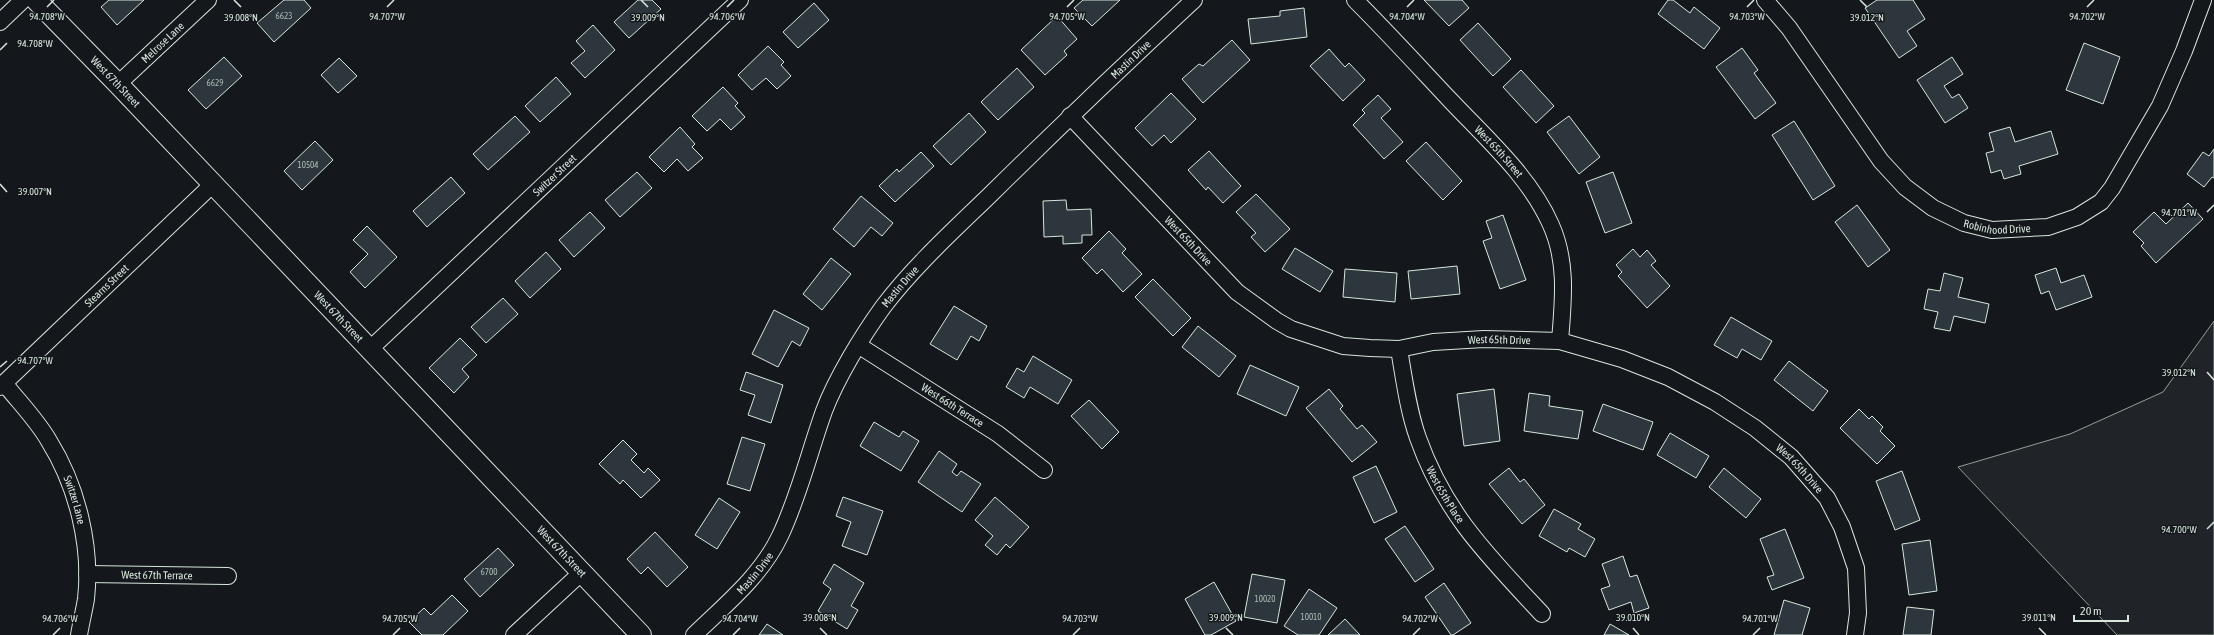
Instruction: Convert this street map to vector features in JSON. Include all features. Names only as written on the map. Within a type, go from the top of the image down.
[{"type":"street","points":[[0,22],[24,0]]},
{"type":"street","name":"West 67th Street","points":[[36,0],[118,84],[212,185],[641,635]]},
{"type":"street","name":"Melrose Lane","points":[[118,84],[208,0]]},
{"type":"street","name":"Switzer Street","points":[[369,350],[740,0]]},
{"type":"street","name":"Mastin Drive","points":[[694,635],[750,580],[764,564],[780,536],[825,409],[858,345],[882,308],[912,272],[1070,116],[1194,0]]},
{"type":"street","name":"West 65th Street","points":[[1355,0],[1501,154],[1537,198],[1552,226],[1561,257],[1564,288],[1560,341]]},
{"type":"street","name":"Robinhood Drive","points":[[1765,0],[1789,28],[1881,161],[1905,187],[1933,208],[1964,223],[1992,230],[2048,227],[2077,218],[2101,202],[2112,188],[2160,106],[2184,52],[2203,0]]},
{"type":"street","name":"West 65th Drive","points":[[1070,116],[1249,303],[1277,322],[1324,341],[1350,346],[1399,349],[1433,342],[1484,339],[1560,341],[1622,359],[1668,377],[1715,402],[1755,428],[1791,457],[1827,498],[1842,527],[1856,568],[1858,584],[1858,613],[1855,635]]},
{"type":"street","name":"Stearns Street","points":[[2,385],[212,185]]},
{"type":"street","name":"West 66th Terrace","points":[[858,345],[998,434],[1044,470]]},
{"type":"street","name":"West 65th Place","points":[[1399,349],[1418,437],[1435,480],[1455,514],[1482,549],[1542,614]]},
{"type":"street","name":"Switzer Lane","points":[[2,385],[49,440],[66,474],[80,516],[86,555],[87,574],[86,599],[79,635]]},
{"type":"street","points":[[514,635],[581,573]]},
{"type":"street","name":"West 67th Terrace","points":[[87,574],[228,576]]},
{"type":"shaded area","points":[[2214,321],[2214,635],[2117,635],[1958,467],[2070,434],[2163,392]]},
{"type":"building","points":[[109,0],[144,0],[117,25],[101,7]]},
{"type":"building","points":[[284,0],[304,0],[311,8],[274,42],[257,23]]},
{"type":"building","points":[[638,0],[652,0],[661,9],[629,38],[614,22]]},
{"type":"building","points":[[1083,0],[1120,0],[1092,26],[1074,8]]},
{"type":"building","points":[[1424,0],[1462,0],[1469,8],[1449,26]]},
{"type":"building","points":[[1668,0],[1673,0],[1690,13],[1694,7],[1720,28],[1704,49],[1658,14]]},
{"type":"building","points":[[1877,0],[1913,0],[1925,19],[1907,31],[1917,46],[1899,58],[1865,8]]},
{"type":"building","points":[[814,3],[829,20],[798,48],[783,32]]},
{"type":"building","points":[[1304,8],[1307,37],[1251,44],[1248,19],[1280,16],[1280,11]]},
{"type":"building","points":[[1057,16],[1077,39],[1064,51],[1067,55],[1045,75],[1021,50]]},
{"type":"building","points":[[1478,23],[1511,59],[1493,76],[1460,40]]},
{"type":"building","points":[[593,25],[615,50],[585,78],[571,63],[585,51],[576,41]]},
{"type":"building","points":[[1232,40],[1250,60],[1203,103],[1182,79],[1199,64],[1203,66]]},
{"type":"building","points":[[2084,43],[2120,57],[2103,104],[2066,90]]},
{"type":"building","points":[[768,46],[784,62],[781,65],[791,76],[777,89],[766,78],[752,90],[738,75]]},
{"type":"building","points":[[1742,48],[1758,70],[1754,73],[1776,103],[1755,119],[1716,67]]},
{"type":"building","points":[[1329,49],[1345,67],[1349,63],[1365,80],[1343,101],[1310,66]]},
{"type":"building","points":[[224,57],[242,76],[206,109],[188,90]]},
{"type":"building","points":[[1952,57],[1963,74],[1944,86],[1952,98],[1959,94],[1968,108],[1945,123],[1917,80]]},
{"type":"building","points":[[339,58],[357,76],[338,93],[321,75]]},
{"type":"building","points":[[1017,68],[1034,87],[998,120],[981,102]]},
{"type":"building","points":[[1521,70],[1554,106],[1536,123],[1503,87]]},
{"type":"building","points":[[556,77],[571,94],[540,122],[525,106]]},
{"type":"building","points":[[723,87],[738,103],[735,106],[745,117],[731,130],[720,119],[707,131],[692,116]]},
{"type":"building","points":[[1171,93],[1196,119],[1171,143],[1164,135],[1152,146],[1135,128]]},
{"type":"building","points":[[1378,95],[1391,109],[1381,118],[1403,142],[1384,159],[1353,125],[1365,113],[1362,110]]},
{"type":"building","points":[[969,113],[986,132],[951,165],[933,146]]},
{"type":"building","points":[[515,116],[530,132],[488,170],[473,154]]},
{"type":"building","points":[[1569,116],[1600,157],[1579,174],[1547,132]]},
{"type":"building","points":[[1794,121],[1835,186],[1813,200],[1772,135]]},
{"type":"building","points":[[680,127],[695,144],[692,147],[703,158],[688,171],[677,159],[664,172],[649,157]]},
{"type":"building","points":[[2010,127],[2015,142],[2051,131],[2058,154],[2019,166],[2021,174],[2004,179],[2001,170],[1991,173],[1986,153],[1994,151],[1989,133]]},
{"type":"building","points":[[315,141],[333,160],[302,190],[284,171]]},
{"type":"building","points":[[1426,142],[1462,181],[1443,200],[1406,161]]},
{"type":"building","points":[[2214,149],[2214,178],[2212,177],[2204,187],[2187,174],[2203,152],[2209,156]]},
{"type":"building","points":[[1209,151],[1241,186],[1223,203],[1208,187],[1206,190],[1188,170]]},
{"type":"building","points":[[921,152],[934,166],[895,202],[879,186],[897,169],[899,172]]},
{"type":"building","points":[[637,172],[652,188],[620,217],[605,200]]},
{"type":"building","points":[[1613,172],[1632,223],[1605,233],[1586,182]]},
{"type":"building","points":[[451,177],[465,193],[427,227],[413,211]]},
{"type":"building","points":[[1256,194],[1290,229],[1265,252],[1251,237],[1256,233],[1236,212]]},
{"type":"building","points":[[861,196],[893,223],[882,236],[871,227],[854,247],[833,229]]},
{"type":"building","points":[[1066,200],[1067,210],[1091,209],[1092,235],[1082,235],[1082,243],[1063,244],[1063,236],[1044,237],[1043,201]]},
{"type":"building","points":[[2188,203],[2203,219],[2156,263],[2141,246],[2144,243],[2133,232],[2154,212],[2166,224]]},
{"type":"building","points":[[1857,205],[1890,250],[1868,267],[1835,222]]},
{"type":"building","points":[[590,212],[605,228],[574,257],[559,240]]},
{"type":"building","points":[[1503,215],[1526,280],[1500,289],[1483,241],[1492,238],[1486,221]]},
{"type":"building","points":[[367,226],[397,257],[365,288],[350,272],[368,254],[353,240]]},
{"type":"building","points":[[1109,231],[1126,249],[1122,253],[1142,274],[1123,292],[1102,269],[1097,274],[1082,258]]},
{"type":"building","points":[[1295,248],[1333,271],[1320,292],[1282,269]]},
{"type":"building","points":[[1633,249],[1640,257],[1647,250],[1656,261],[1651,265],[1670,286],[1647,308],[1618,276],[1622,272],[1616,265]]},
{"type":"building","points":[[546,252],[561,269],[530,298],[515,281]]},
{"type":"building","points":[[831,258],[851,274],[822,310],[803,294]]},
{"type":"building","points":[[1457,266],[1460,294],[1411,299],[1408,271]]},
{"type":"building","points":[[2056,268],[2061,283],[2084,275],[2092,297],[2056,310],[2049,291],[2041,294],[2035,275]]},
{"type":"building","points":[[1345,269],[1397,273],[1395,302],[1343,297]]},
{"type":"building","points":[[1944,273],[1963,278],[1958,297],[1989,304],[1985,323],[1954,316],[1950,331],[1934,328],[1938,312],[1924,309],[1928,289],[1940,291]]},
{"type":"building","points":[[1153,279],[1191,318],[1173,336],[1135,297]]},
{"type":"building","points":[[503,298],[518,314],[486,343],[471,327]]},
{"type":"building","points":[[954,306],[987,326],[979,341],[971,336],[957,360],[930,344]]},
{"type":"building","points":[[774,310],[809,328],[800,346],[792,341],[778,367],[752,354]]},
{"type":"building","points":[[1731,317],[1772,341],[1761,360],[1742,349],[1737,358],[1714,345]]},
{"type":"building","points":[[1198,326],[1236,356],[1219,377],[1182,347]]},
{"type":"building","points":[[460,338],[477,355],[462,369],[469,377],[454,393],[429,368]]},
{"type":"building","points":[[1033,356],[1072,380],[1058,404],[1030,387],[1024,398],[1006,387],[1017,368],[1024,372]]},
{"type":"building","points":[[1789,361],[1828,391],[1813,411],[1774,380]]},
{"type":"building","points":[[1250,365],[1299,387],[1286,416],[1237,394]]},
{"type":"building","points":[[746,372],[783,385],[771,423],[748,415],[755,395],[740,390]]},
{"type":"building","points":[[1329,389],[1343,406],[1340,409],[1357,429],[1362,425],[1377,442],[1352,462],[1306,408]]},
{"type":"building","points":[[1494,389],[1500,441],[1464,446],[1457,394]]},
{"type":"building","points":[[1529,393],[1550,396],[1549,406],[1583,411],[1578,439],[1524,431]]},
{"type":"building","points":[[1089,400],[1119,432],[1102,449],[1071,416]]},
{"type":"building","points":[[1603,404],[1653,422],[1643,450],[1593,431]]},
{"type":"building","points":[[1859,409],[1869,419],[1872,416],[1883,427],[1880,431],[1895,446],[1877,464],[1840,428]]},
{"type":"building","points":[[874,422],[899,437],[903,431],[919,441],[901,471],[860,446]]},
{"type":"building","points":[[1670,433],[1709,456],[1696,478],[1657,455]]},
{"type":"building","points":[[742,437],[765,444],[750,491],[727,484]]},
{"type":"building","points":[[623,440],[637,454],[631,460],[644,473],[648,468],[660,480],[641,498],[623,480],[620,484],[599,464]]},
{"type":"building","points":[[939,451],[957,464],[952,472],[957,476],[961,471],[981,484],[962,512],[918,482]]},
{"type":"building","points":[[1376,466],[1397,512],[1374,523],[1353,477]]},
{"type":"building","points":[[1509,468],[1520,482],[1524,479],[1545,505],[1522,524],[1489,484]]},
{"type":"building","points":[[1724,468],[1761,499],[1746,518],[1709,487]]},
{"type":"building","points":[[1902,471],[1920,520],[1895,530],[1876,481]]},
{"type":"building","points":[[843,497],[883,511],[867,555],[842,546],[851,522],[836,516]]},
{"type":"building","points":[[995,497],[1029,527],[1010,548],[1006,544],[997,555],[985,545],[993,536],[975,520]]},
{"type":"building","points":[[719,498],[740,512],[717,549],[695,535]]},
{"type":"building","points":[[1554,509],[1581,524],[1578,529],[1595,539],[1585,557],[1569,548],[1567,552],[1539,536]]},
{"type":"building","points":[[1405,526],[1434,569],[1415,582],[1385,539]]},
{"type":"building","points":[[1785,529],[1804,578],[1772,590],[1767,577],[1774,575],[1760,539]]},
{"type":"building","points":[[655,532],[688,567],[667,587],[648,567],[641,574],[627,559]]},
{"type":"building","points":[[1930,540],[1937,591],[1909,595],[1902,544]]},
{"type":"building","points":[[498,548],[514,565],[480,597],[464,579]]},
{"type":"building","points":[[1623,556],[1630,577],[1637,575],[1649,608],[1634,613],[1631,602],[1609,610],[1601,589],[1610,586],[1602,564]]},
{"type":"building","points":[[834,564],[864,583],[851,606],[858,610],[847,629],[818,611],[831,589],[823,583]]},
{"type":"building","points":[[1252,574],[1285,580],[1277,623],[1244,617]]},
{"type":"building","points":[[1214,582],[1236,621],[1211,635],[1205,635],[1185,599]]},
{"type":"building","points":[[1444,583],[1471,623],[1453,635],[1451,635],[1425,597]]},
{"type":"building","points":[[1309,589],[1337,608],[1319,635],[1298,635],[1284,626]]},
{"type":"building","points":[[452,595],[468,611],[443,635],[422,635],[409,622],[424,608],[431,615]]},
{"type":"building","points":[[1784,600],[1810,608],[1802,635],[1774,635]]},
{"type":"building","points":[[1907,607],[1934,610],[1931,635],[1903,635]]},
{"type":"building","points":[[1345,619],[1360,635],[1328,635]]},
{"type":"building","points":[[767,624],[783,635],[759,635]]},
{"type":"building","points":[[1610,624],[1629,635],[1604,635]]}]
